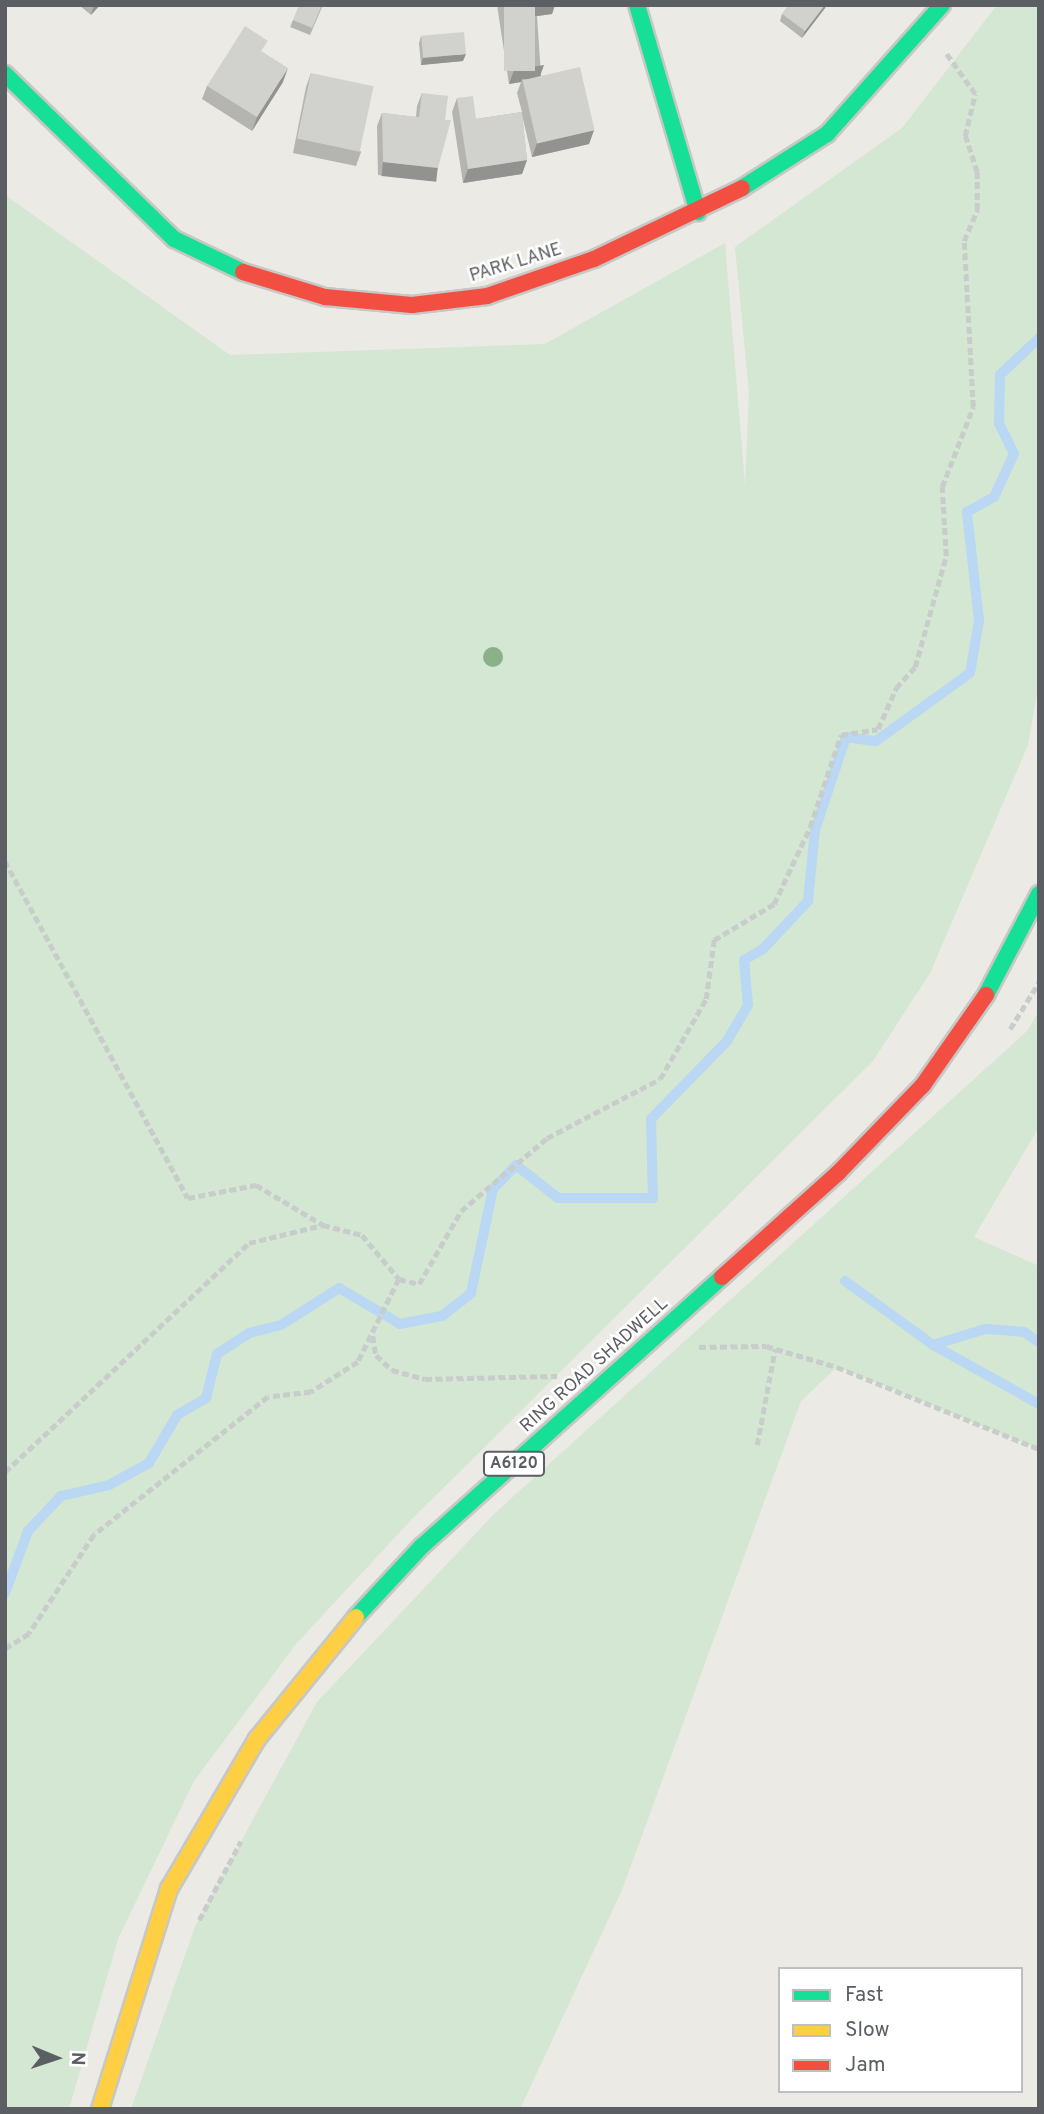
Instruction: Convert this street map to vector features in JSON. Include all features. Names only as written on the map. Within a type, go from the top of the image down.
[{"type":"main road","points":[[637,5],[698,212]]},
{"type":"main road","name":"PARK LANE","points":[[5,74],[174,239],[246,273],[325,297],[412,305],[487,296],[698,212],[827,134],[927,27],[942,5]]},
{"type":"main road","name":"RING ROAD SHADWELL","points":[[100,2109],[169,1889],[257,1739],[332,1643],[422,1547],[799,1210],[923,1085],[981,1005],[1039,894]]},
{"type":"path","points":[[5,861],[188,1198],[256,1185],[323,1225],[362,1235],[399,1279],[419,1284],[461,1211],[547,1138],[660,1079],[706,999],[714,940],[774,904],[810,827],[841,735],[878,729],[896,688],[915,667],[946,556],[942,487],[972,407],[964,241],[977,210],[977,172],[965,136],[975,94],[927,27]]},
{"type":"path","points":[[1008,1032],[1039,982]]},
{"type":"path","points":[[5,1472],[249,1243],[323,1225]]},
{"type":"path","points":[[5,1649],[29,1634],[94,1535],[268,1397],[311,1392],[358,1362],[389,1304],[399,1279]]},
{"type":"path","points":[[373,1335],[376,1355],[392,1370],[425,1378],[536,1381],[571,1373]]},
{"type":"path","points":[[690,1348],[775,1349],[837,1367],[1039,1448]]},
{"type":"path","points":[[757,1445],[775,1349]]},
{"type":"path","points":[[196,1924],[247,1831]]},
{"type":"green space","points":[[997,5],[1039,5],[1039,682],[1028,745],[930,973],[873,1061],[411,1520],[296,1644],[194,1781],[118,1939],[69,2109],[5,2109],[5,195],[230,355],[545,344],[725,243],[745,486],[749,393],[735,247],[902,128]]},
{"type":"green space","points":[[1039,1011],[1039,1127],[974,1237],[1039,1266],[1039,1449],[837,1367],[801,1401],[622,1890],[520,2109],[131,2109],[196,1924],[317,1702],[494,1514],[1027,1031]]},
{"type":"building","points":[[299,5],[322,5],[312,28],[293,20]]},
{"type":"building","points":[[504,5],[535,5],[535,71],[504,71]]},
{"type":"building","points":[[789,5],[825,5],[805,31],[782,14]]},
{"type":"building","points":[[245,26],[268,41],[261,51],[288,68],[257,117],[207,86]]},
{"type":"building","points":[[464,32],[466,54],[423,58],[421,36]]},
{"type":"building","points":[[580,67],[595,130],[537,144],[523,80]]},
{"type":"building","points":[[311,73],[374,86],[360,152],[297,139]]},
{"type":"building","points":[[422,93],[448,96],[445,120],[451,120],[438,168],[383,162],[382,113],[419,117]]},
{"type":"building","points":[[473,96],[476,119],[522,112],[527,160],[468,169],[457,98]]},
{"type":"waterway","points":[[5,1593],[28,1531],[61,1496],[109,1485],[149,1463],[177,1415],[206,1398],[217,1354],[249,1333],[281,1325],[339,1288],[400,1324],[442,1316],[471,1293],[493,1189],[516,1165],[558,1198],[653,1198],[651,1119],[727,1041],[748,1005],[744,960],[763,949],[808,901],[815,830],[846,737],[876,741],[970,673],[979,621],[967,512],[994,497],[1014,454],[999,423],[1000,375],[1039,338]]},
{"type":"waterway","points":[[845,1281],[933,1345],[1039,1404]]},
{"type":"waterway","points":[[933,1345],[985,1329],[1024,1332],[1039,1342]]},
{"type":"traffic: fast","points":[[637,5],[698,212]]},
{"type":"traffic: fast","points":[[742,188],[827,134],[942,5]]},
{"type":"traffic: fast","points":[[5,74],[174,239],[243,272]]},
{"type":"traffic: fast","points":[[986,995],[1039,894]]},
{"type":"traffic: fast","points":[[356,1617],[421,1547],[722,1277]]},
{"type":"traffic: slow","points":[[100,2109],[169,1889],[257,1739],[356,1617]]},
{"type":"traffic: jam","points":[[243,272],[325,297],[412,305],[487,296],[594,259],[742,188]]},
{"type":"traffic: jam","points":[[722,1277],[838,1173],[923,1085],[986,995]]}]
